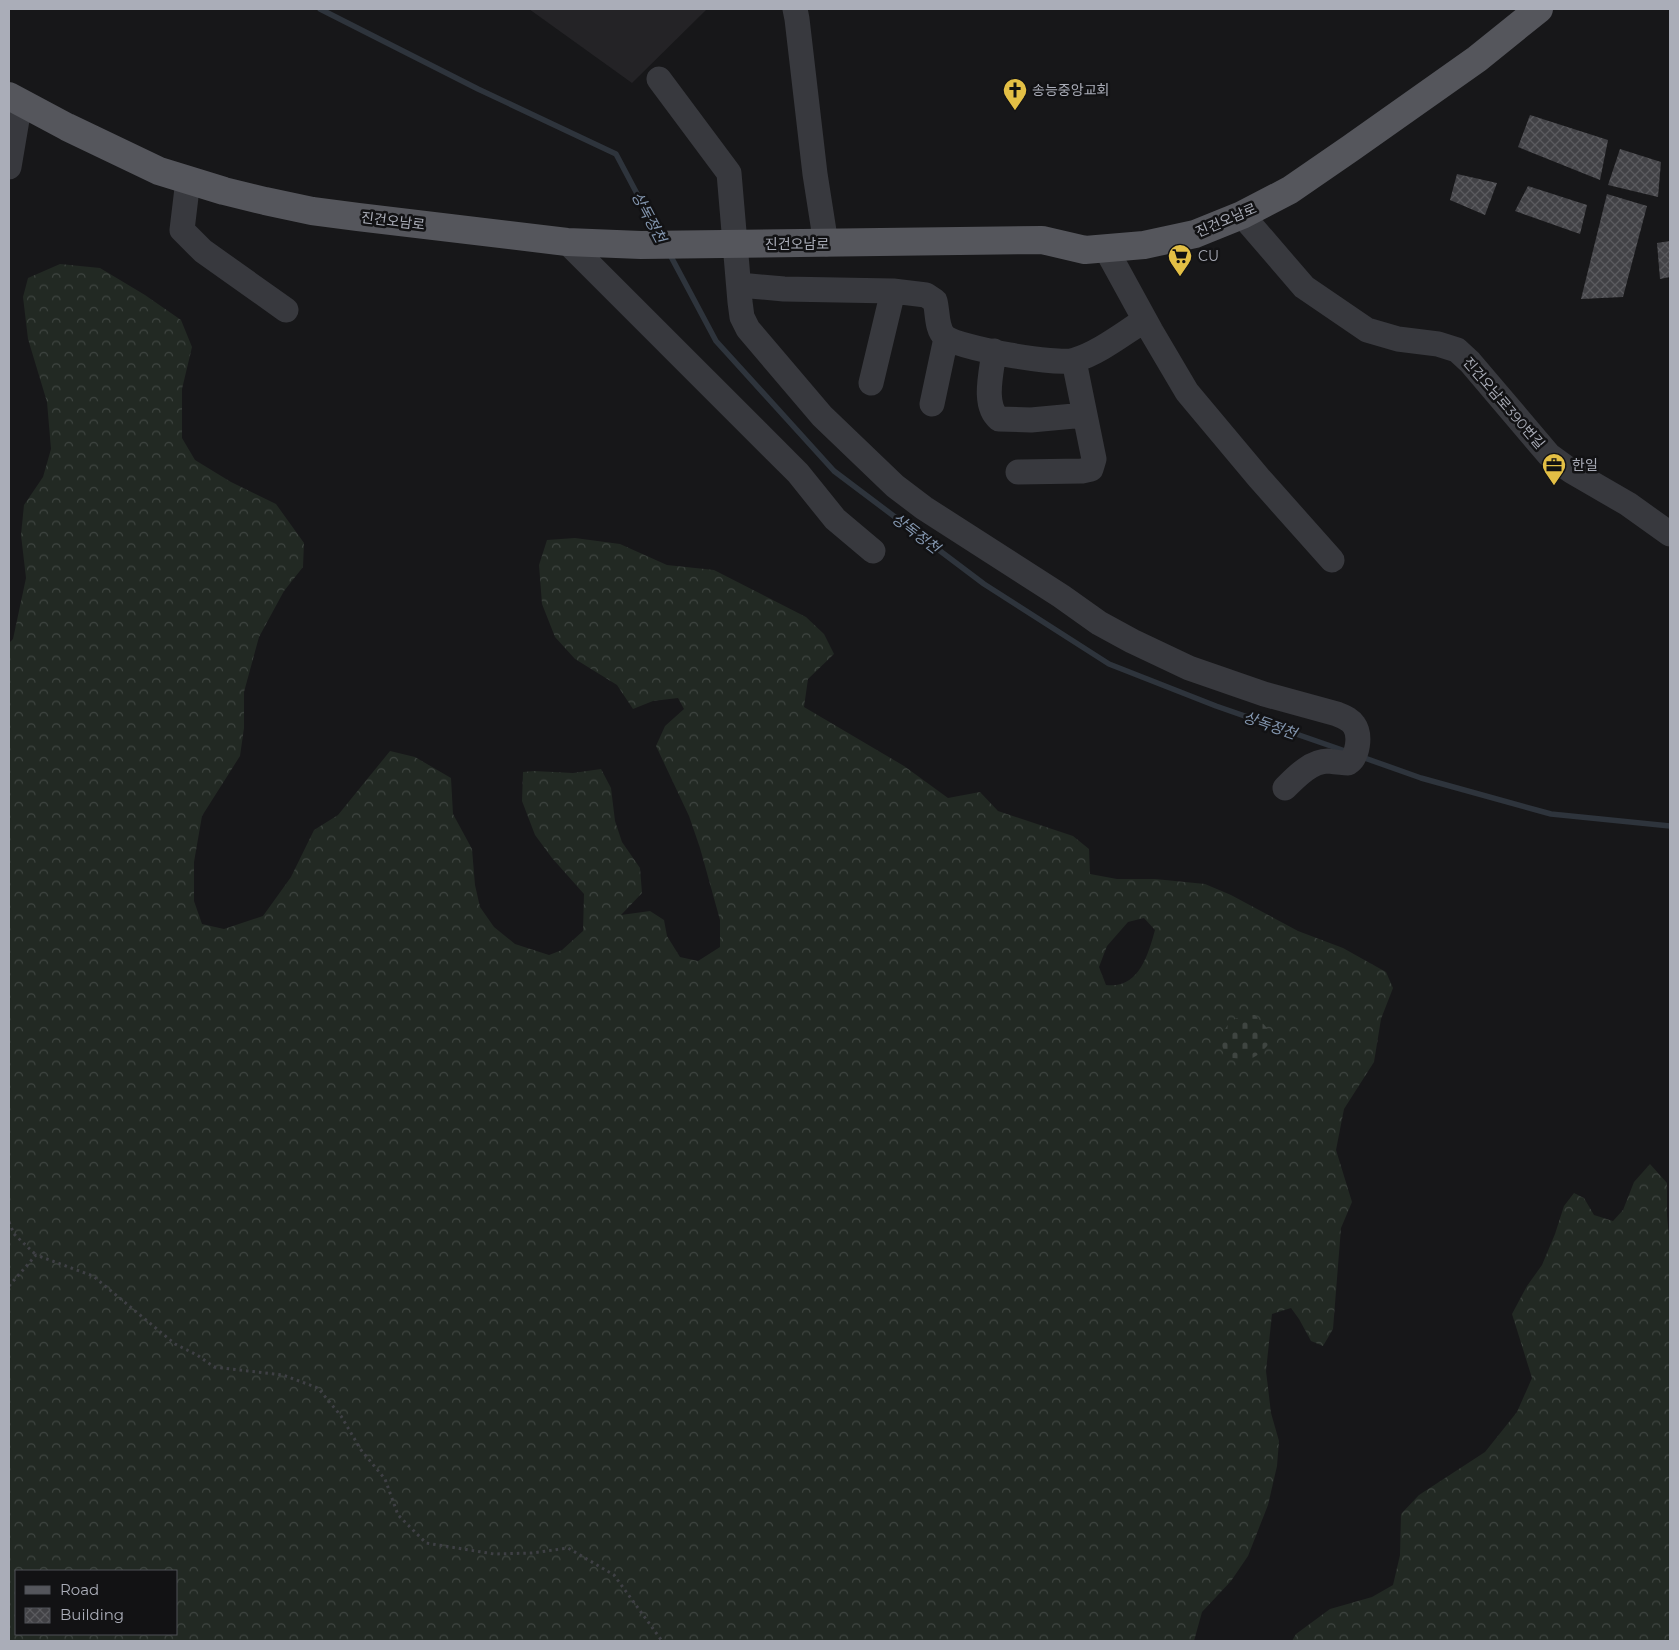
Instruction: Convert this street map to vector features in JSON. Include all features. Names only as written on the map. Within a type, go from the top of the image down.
[{"type":"main road","name":"진건오남로","points":[[14,99],[129,157],[188,180],[265,201],[312,211],[567,242],[641,245],[1042,240],[1085,250],[1106,249],[1144,245],[1196,234],[1242,215],[1290,190],[1477,59],[1539,9]]},
{"type":"street","points":[[795,9],[815,174],[826,244]]},
{"type":"street","points":[[659,79],[729,173],[742,317],[753,336],[822,416],[895,486],[924,508],[1061,596],[1098,623],[1189,668],[1264,694],[1348,718],[1357,730],[1356,752],[1348,763],[1327,761],[1309,768],[1299,773],[1285,788]]},
{"type":"street","points":[[9,167],[14,99]]},
{"type":"street","points":[[188,180],[182,230],[203,251],[286,310]]},
{"type":"street","name":"진건오남로390번길","points":[[1242,215],[1304,287],[1367,330],[1398,339],[1438,344],[1457,350],[1470,362],[1549,455],[1571,471],[1628,504],[1670,534]]},
{"type":"street","points":[[567,242],[798,473],[836,519],[872,551]]},
{"type":"street","points":[[1106,249],[1187,392],[1259,478],[1332,560]]},
{"type":"street","points":[[739,285],[844,291],[894,291],[926,295],[935,301],[941,333],[946,338],[960,344],[1037,360],[1074,361],[1088,355],[1145,320]]},
{"type":"street","points":[[871,384],[894,291]]},
{"type":"street","points":[[932,404],[946,338]]},
{"type":"street","points":[[994,351],[990,401],[991,409],[999,419],[1032,420],[1085,415]]},
{"type":"street","points":[[1018,472],[1082,471],[1091,469],[1094,459],[1074,361]]},
{"type":"path","points":[[9,1222],[14,1234],[36,1255],[94,1276],[175,1344],[197,1355],[214,1367],[283,1375],[318,1388],[341,1416],[360,1450],[384,1479],[398,1515],[426,1543],[494,1554],[532,1553],[568,1548],[614,1575],[662,1641]]},
{"type":"path","points":[[9,1286],[36,1255]]},
{"type":"shaded area","points":[[529,9],[707,9],[632,83]]},
{"type":"green space","points":[[60,264],[100,268],[145,295],[181,320],[192,347],[182,389],[182,438],[195,460],[231,482],[276,504],[304,543],[303,567],[284,591],[259,637],[244,692],[244,728],[240,756],[202,816],[194,862],[194,901],[202,924],[224,929],[263,916],[291,877],[314,830],[338,815],[390,751],[415,757],[451,778],[453,814],[472,849],[475,885],[480,907],[494,927],[515,944],[549,955],[562,950],[583,931],[584,894],[552,858],[535,835],[522,801],[523,772],[573,773],[601,769],[611,788],[615,821],[622,842],[640,868],[642,893],[621,915],[650,911],[664,920],[667,936],[680,957],[698,961],[720,947],[720,920],[700,848],[689,816],[656,746],[665,726],[684,709],[678,698],[653,701],[633,709],[617,685],[575,659],[555,637],[542,604],[539,565],[547,540],[575,538],[620,544],[667,565],[714,570],[806,617],[824,634],[834,654],[808,679],[804,707],[904,766],[948,798],[980,792],[998,811],[1073,836],[1089,849],[1090,874],[1117,879],[1155,879],[1205,884],[1231,895],[1298,931],[1343,948],[1386,972],[1393,988],[1381,1019],[1374,1062],[1344,1109],[1336,1150],[1352,1202],[1341,1228],[1333,1329],[1323,1346],[1311,1341],[1291,1308],[1272,1314],[1266,1371],[1271,1413],[1279,1441],[1277,1466],[1268,1505],[1248,1556],[1231,1581],[1202,1612],[1194,1641],[9,1641],[9,643],[13,639],[26,578],[21,535],[24,505],[43,477],[51,449],[47,402],[28,339],[23,297],[28,278]],"holes":[[[1144,918],[1155,930],[1145,959],[1134,976],[1127,982],[1117,985],[1106,985],[1099,967],[1107,946],[1128,922]]]},
{"type":"green space","points":[[1255,1015],[1267,1028],[1268,1045],[1255,1057],[1241,1059],[1228,1057],[1219,1041],[1226,1028],[1236,1019]]},
{"type":"green space","points":[[1650,1164],[1667,1183],[1670,1248],[1670,1641],[1292,1641],[1296,1634],[1330,1609],[1372,1597],[1393,1585],[1400,1555],[1401,1514],[1419,1495],[1485,1452],[1517,1412],[1532,1378],[1512,1314],[1527,1286],[1542,1265],[1564,1206],[1574,1193],[1584,1198],[1594,1215],[1613,1221],[1623,1210],[1634,1182]]},
{"type":"building","points":[[1530,115],[1608,140],[1600,180],[1518,147]]},
{"type":"building","points":[[1620,149],[1661,162],[1658,197],[1608,185]]},
{"type":"building","points":[[1457,174],[1497,183],[1485,215],[1450,200]]},
{"type":"building","points":[[1528,186],[1587,205],[1580,234],[1515,211]]},
{"type":"building","points":[[1607,194],[1647,206],[1623,297],[1581,299]]},
{"type":"building","points":[[1670,241],[1670,277],[1660,279],[1657,243]]},
{"type":"waterway","name":"상독정천","points":[[320,9],[478,89],[616,154],[660,237]]},
{"type":"waterway","name":"상독정천","points":[[668,251],[716,341],[834,471],[984,584],[1109,664],[1216,706],[1348,752]]},
{"type":"waterway","name":"상독정천","points":[[1359,756],[1421,778],[1551,814],[1670,826]]},
{"type":"place","name":"송능중앙교회","points":[[1015,111]]},
{"type":"place","name":"CU","points":[[1180,277]]},
{"type":"place","name":"한일","points":[[1554,486]]}]
